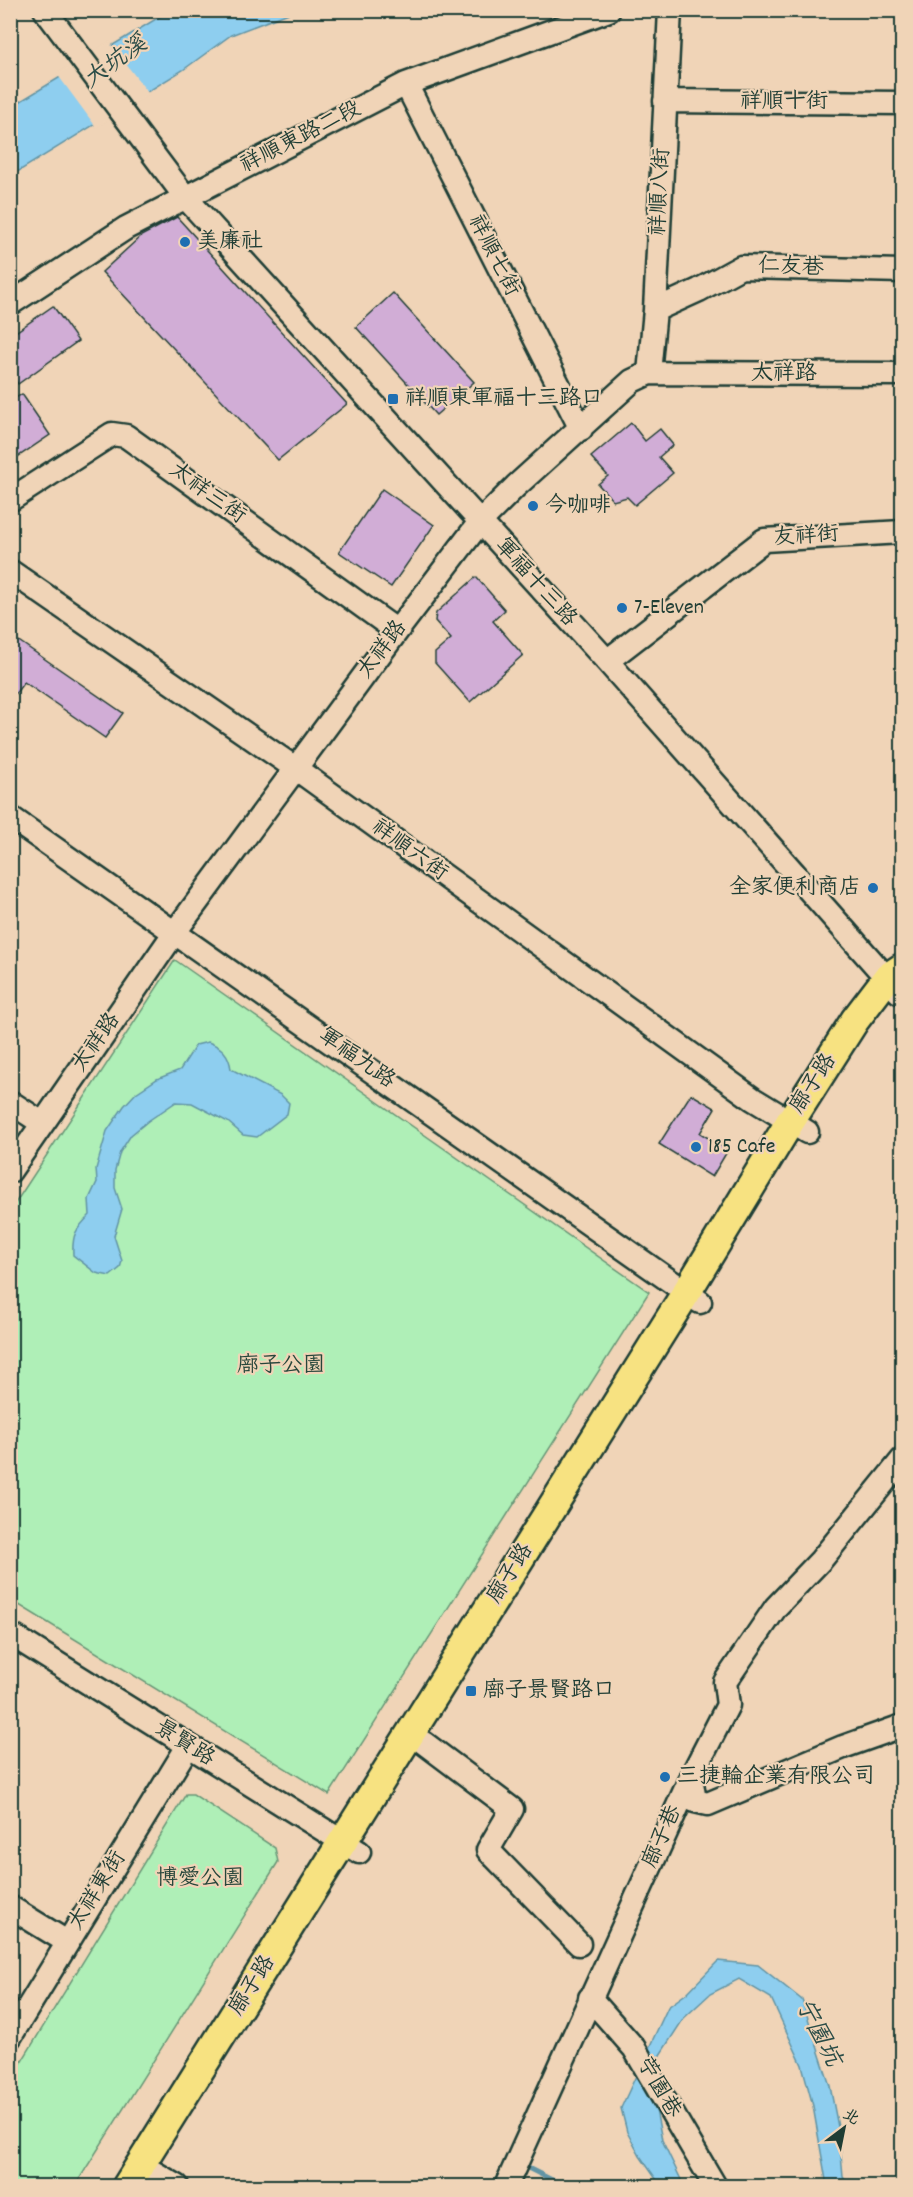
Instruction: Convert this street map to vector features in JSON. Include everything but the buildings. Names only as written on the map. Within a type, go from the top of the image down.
[{"type":"main road","name":"廍子路","points":[[150,2180],[351,1847],[798,1127],[869,1031],[898,982]]},
{"type":"main road","name":"廍子路","points":[[351,1847],[424,1743],[693,1297]]},
{"type":"street","name":"軍福十三路","points":[[45,10],[186,198],[898,982]]},
{"type":"street","name":"祥順東路二段","points":[[10,304],[126,228],[406,84],[609,10]]},
{"type":"street","name":"祥順八街","points":[[649,373],[655,310],[670,10]]},
{"type":"street","name":"祥順七街","points":[[406,84],[581,429]]},
{"type":"street","name":"祥順十街","points":[[665,101],[903,103]]},
{"type":"street","name":"仁友巷","points":[[655,310],[741,267],[903,271]]},
{"type":"street","name":"太祥路","points":[[10,1171],[175,932],[480,522],[516,486],[632,381],[649,373],[903,374]]},
{"type":"street","name":"太祥三街","points":[[10,500],[112,434],[126,436],[397,631]]},
{"type":"street","name":"友祥街","points":[[607,661],[764,540],[903,532]]},
{"type":"street","name":"祥順六街","points":[[10,571],[295,768],[753,1099],[798,1127]]},
{"type":"street","name":"軍福九路","points":[[10,817],[693,1297]]},
{"type":"street","points":[[10,1102],[42,1123]]},
{"type":"street","name":"廍子巷","points":[[506,2187],[691,1777],[728,1705],[725,1682],[776,1607],[821,1560],[903,1460]]},
{"type":"street","name":"景賢路","points":[[10,1634],[351,1847]]},
{"type":"street","points":[[691,1777],[695,1801],[708,1804],[843,1747],[903,1726]]},
{"type":"street","points":[[424,1743],[512,1809],[488,1850],[579,1944]]},
{"type":"street","name":"太祥東街","points":[[10,2037],[188,1746]]},
{"type":"street","points":[[10,1907],[67,1942]]},
{"type":"street","name":"苧園巷","points":[[590,1998],[634,2048],[715,2187]]},
{"type":"green space","name":"廍子公園","points":[[175,960],[649,1292],[329,1795],[11,1600],[10,1211]]},
{"type":"green space","name":"博愛公園","points":[[186,1794],[193,1794],[275,1848],[278,1862],[75,2186],[11,2186],[11,2079]]},
{"type":"water","name":"大坑溪","points":[[169,11],[294,11],[231,35],[183,70],[11,176],[11,107]]},
{"type":"water","points":[[208,1042],[224,1052],[229,1059],[231,1069],[281,1095],[289,1103],[287,1114],[257,1137],[243,1135],[228,1122],[192,1103],[176,1102],[131,1135],[120,1152],[115,1170],[115,1188],[122,1209],[114,1236],[122,1261],[120,1268],[110,1276],[96,1273],[73,1255],[73,1242],[78,1229],[90,1215],[89,1199],[97,1182],[96,1169],[107,1131],[136,1093],[157,1079],[180,1070],[196,1045]]},
{"type":"water","points":[[718,1961],[758,1965],[802,2000],[830,2086],[839,2132],[843,2177],[849,2186],[827,2186],[813,2106],[802,2065],[771,1998],[739,1979],[710,1994],[684,2018],[658,2058],[654,2100],[662,2140],[684,2186],[661,2186],[640,2156],[627,2132],[621,2108],[668,2007],[687,1993]]},
{"type":"pier","points":[[109,42],[149,94],[96,127],[57,74]]},
{"type":"waterway","points":[[522,2165],[564,2186]]},
{"type":"place","name":"美廉社","points":[[185,242]]},
{"type":"place","name":"祥順東軍福十三路口","points":[[393,399]]},
{"type":"place","name":"今咖啡","points":[[533,506]]},
{"type":"place","name":"7-Eleven","points":[[622,608]]},
{"type":"place","name":"全家便利商店","points":[[873,888]]},
{"type":"place","name":"185 Cafe","points":[[696,1147]]},
{"type":"place","name":"廍子景賢路口","points":[[471,1691]]},
{"type":"place","name":"三捷輪企業有限公司","points":[[665,1777]]},
{"type":"water label","name":"宁園坑","points":[[817,2033]]}]
